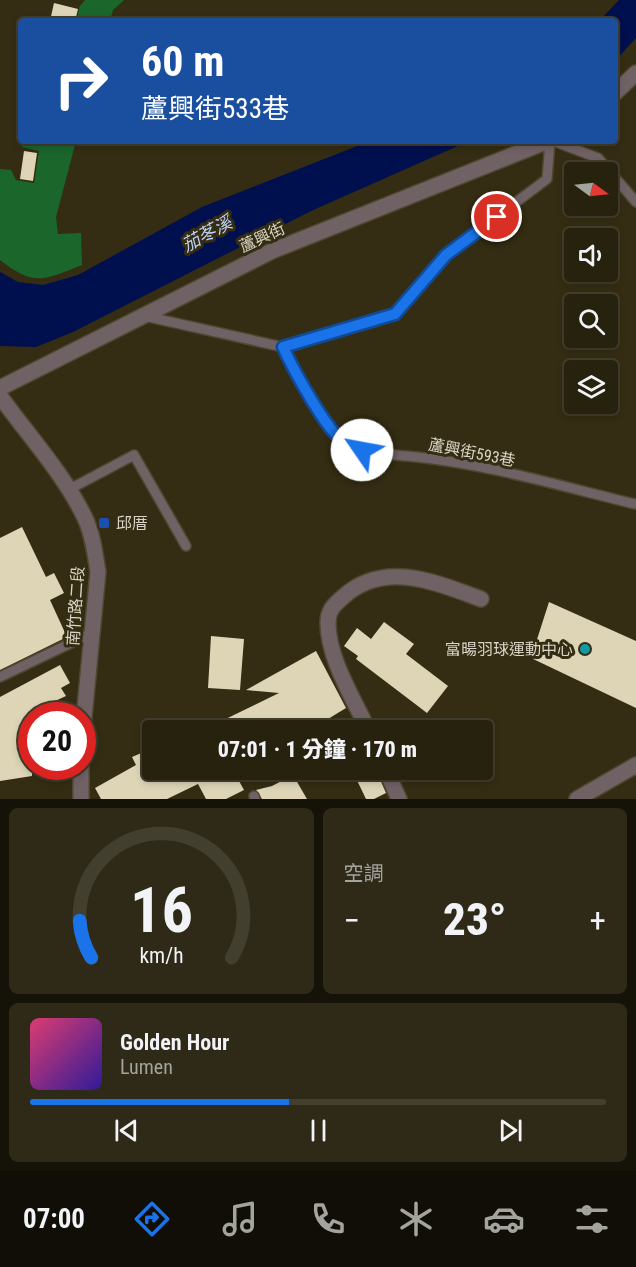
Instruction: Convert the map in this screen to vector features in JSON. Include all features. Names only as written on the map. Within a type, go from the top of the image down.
[{"type":"street","points":[[618,90],[636,73]]},
{"type":"street","name":"蘆興街","points":[[0,388],[272,251],[542,144]]},
{"type":"street","name":"南竹路二段","points":[[0,396],[68,490],[85,519],[95,549],[98,572],[85,702]]},
{"type":"street","points":[[364,720],[335,656],[328,625],[330,609],[354,586],[375,576],[429,580],[481,599]]},
{"type":"street","points":[[577,799],[636,765]]},
{"type":"street","points":[[81,780],[81,799]]},
{"type":"street","points":[[390,780],[399,799]]},
{"type":"lane","points":[[143,316],[283,347],[395,314],[446,255],[547,179],[550,144]]},
{"type":"lane","points":[[558,144],[598,158],[636,202]]},
{"type":"lane","name":"蘆興街593巷","points":[[283,347],[300,383],[342,441],[362,450],[449,460],[635,504]]},
{"type":"lane","points":[[68,490],[134,455],[186,546]]},
{"type":"lane","points":[[0,677],[92,633]]},
{"type":"green space","points":[[85,0],[124,0],[113,10],[111,18],[77,18],[80,6]]},
{"type":"green space","points":[[22,144],[75,144],[56,217],[58,234],[81,233],[82,265],[48,277],[31,277],[22,274],[0,260],[0,169],[11,170],[16,180],[34,183],[39,151],[22,147]]},
{"type":"water","points":[[619,0],[636,0],[636,38],[618,58],[618,18],[602,18]]},
{"type":"water","name":"茄苳溪","points":[[362,144],[462,144],[311,211],[73,332],[36,347],[0,346],[0,272],[18,282],[43,285],[78,275],[202,207]]},
{"type":"building","points":[[54,3],[78,9],[76,18],[51,18]]},
{"type":"building","points":[[24,151],[37,153],[33,181],[20,179]]},
{"type":"building","points":[[22,527],[46,577],[54,573],[64,593],[50,600],[67,637],[0,670],[0,538]]},
{"type":"building","name":"富暘羽球運動中心","points":[[549,602],[636,641],[636,708],[531,658]]},
{"type":"building","points":[[384,622],[414,644],[406,654],[448,686],[427,713],[356,659],[358,656],[344,646],[357,628],[371,639]]},
{"type":"building","points":[[211,636],[244,639],[240,690],[208,688]]},
{"type":"building","points":[[316,651],[346,708],[329,720],[224,720],[279,693],[246,690]]},
{"type":"building","points":[[60,665],[70,683],[61,688],[66,696],[56,702],[18,702],[18,778],[0,781],[0,697]]},
{"type":"building","points":[[142,753],[142,780],[238,780],[244,790],[226,799],[206,799],[198,784],[167,799],[101,799],[95,788],[136,765],[132,757]]},
{"type":"building","points":[[283,780],[296,780],[307,799],[262,799],[256,790]]},
{"type":"building","points":[[357,780],[380,780],[386,793],[374,799],[366,799]]},
{"type":"place","name":"邱厝","points":[[104,523]]},
{"type":"place","name":"富暘羽球運動中心","points":[[585,649]]},
{"type":"route","points":[[362,450],[342,441],[300,383],[283,347],[395,314],[446,255],[497,217]]}]
